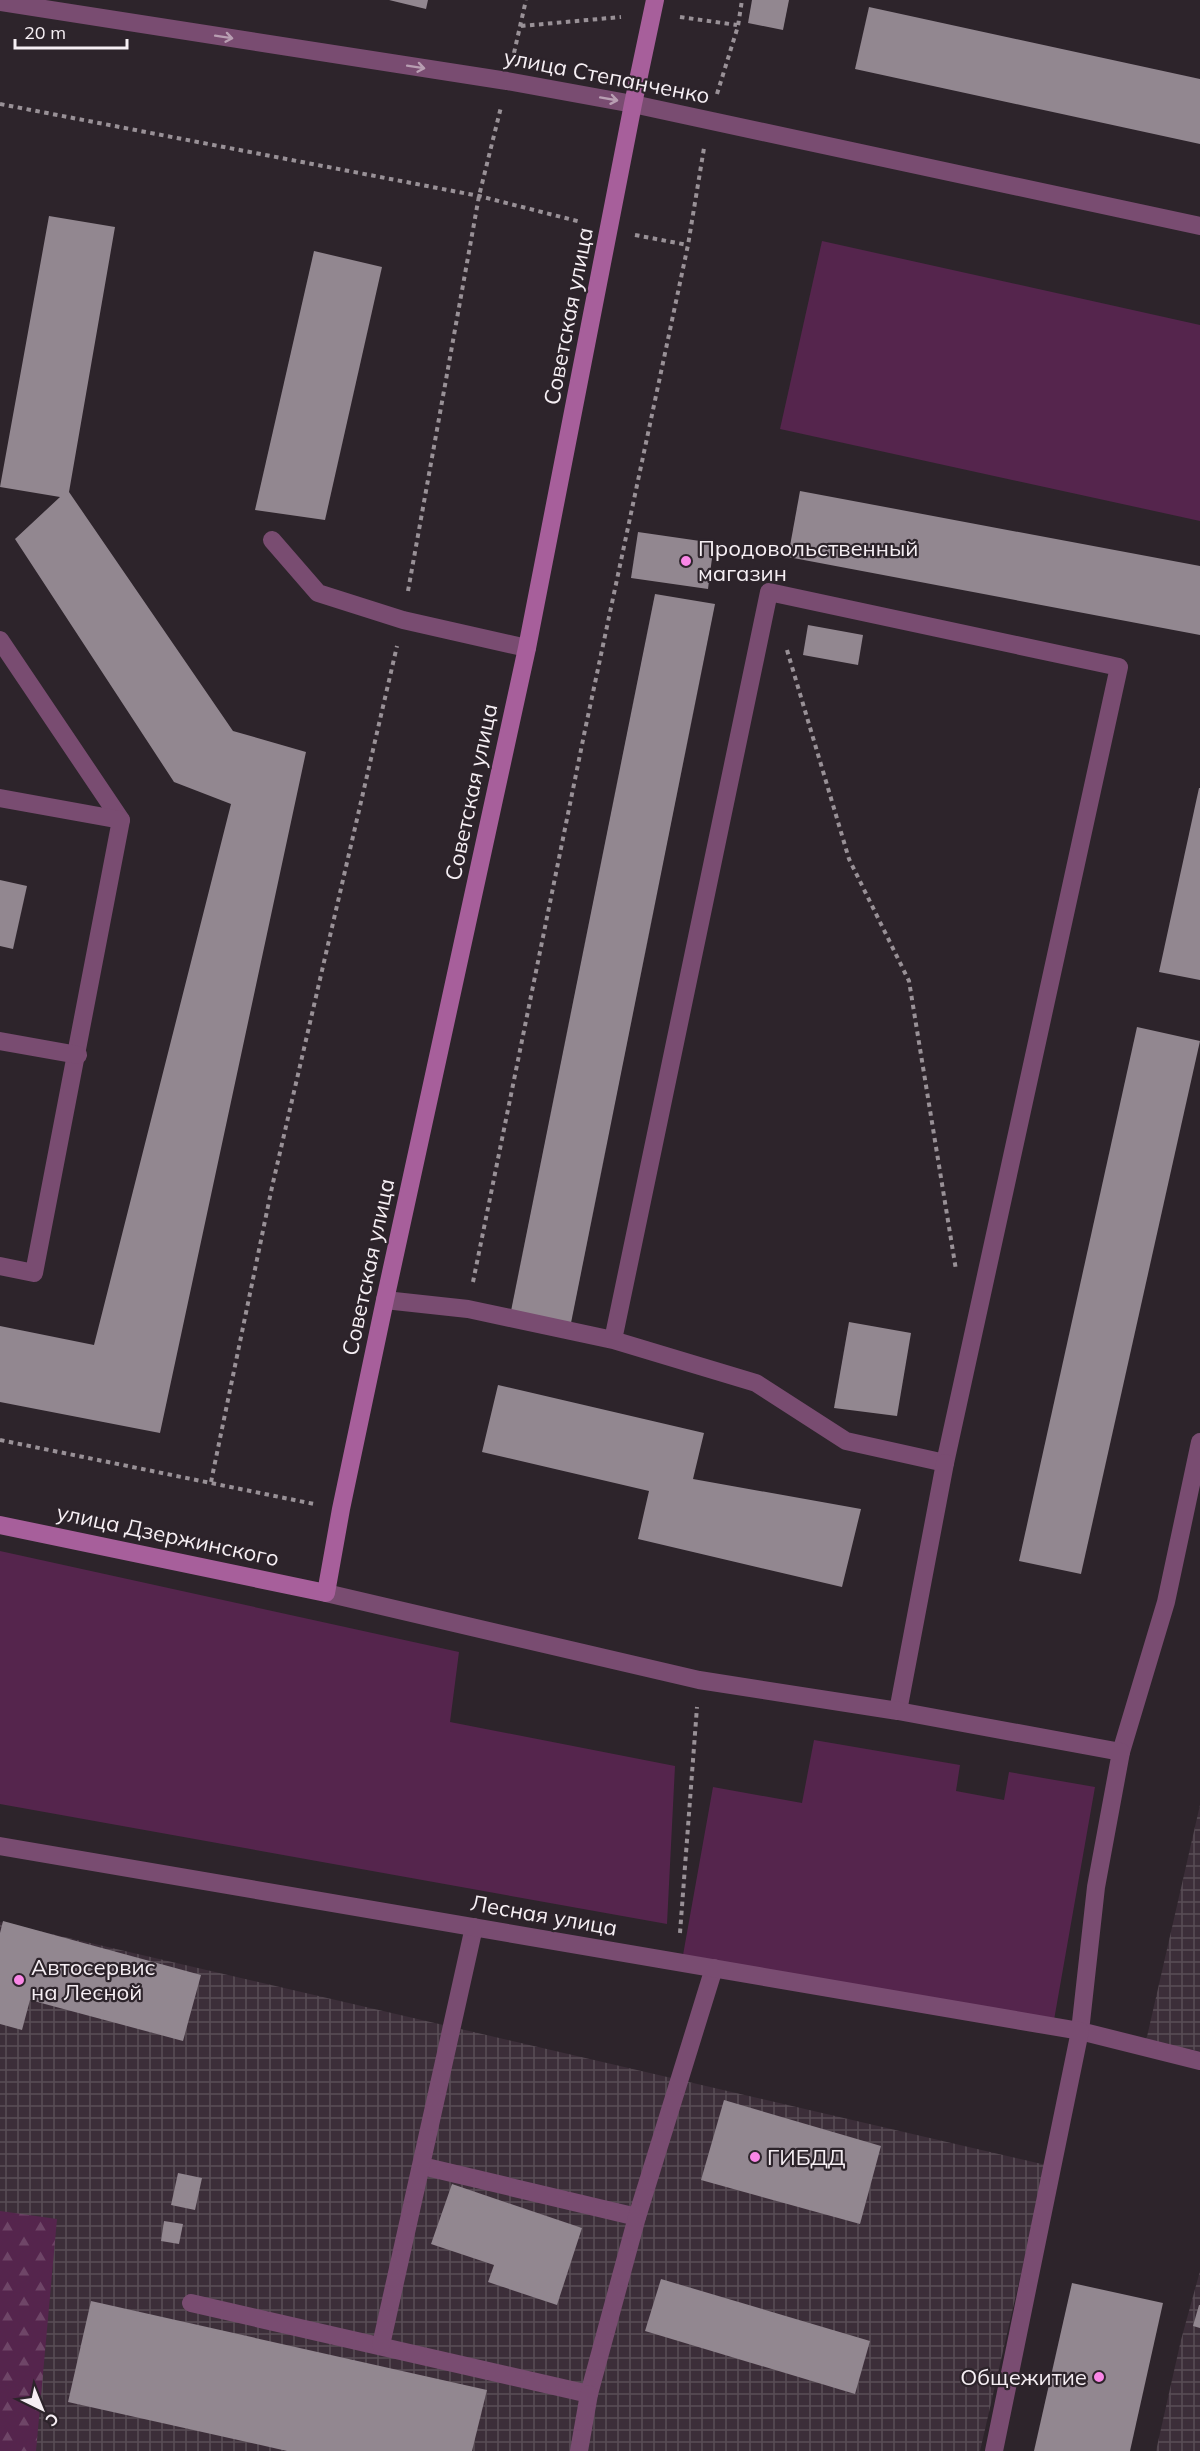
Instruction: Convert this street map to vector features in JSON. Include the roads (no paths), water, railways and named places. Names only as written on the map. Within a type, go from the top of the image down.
[{"type":"street","name":"Советская улица","points":[[326,1593],[341,1509],[385,1300],[527,648],[633,104],[656,0]]},
{"type":"street","name":"улица Степанченко","points":[[0,2],[507,81],[633,104],[1200,226]]},
{"type":"street","points":[[272,540],[318,593],[403,620],[527,648]]},
{"type":"street","points":[[613,1340],[769,592],[1119,667],[945,1463],[898,1711]]},
{"type":"street","points":[[0,640],[121,820],[78,1055],[34,1273],[0,1266]]},
{"type":"street","points":[[0,798],[121,820]]},
{"type":"street","points":[[0,1041],[78,1055]]},
{"type":"street","points":[[385,1300],[468,1309],[613,1340],[756,1383],[846,1441],[945,1463]]},
{"type":"street","points":[[994,2451],[1080,2031],[1096,1887],[1121,1752],[1166,1602],[1200,1442]]},
{"type":"street","name":"улица Дзержинского","points":[[0,1525],[326,1593]]},
{"type":"street","points":[[326,1593],[699,1680],[898,1711],[1121,1752]]},
{"type":"street","name":"Лесная улица","points":[[0,1846],[1080,2031],[1200,2061]]},
{"type":"street","points":[[381,2345],[474,1927]]},
{"type":"street","points":[[579,2451],[589,2394],[637,2217],[714,1968]]},
{"type":"street","points":[[422,2166],[637,2217]]},
{"type":"street","points":[[191,2303],[589,2394]]},
{"type":"place","name":"Продовольственный магазин","points":[[686,561]]},
{"type":"place","name":"Автосервис на Лесной","points":[[19,1980]]},
{"type":"place","name":"ГИБДД","points":[[755,2157]]},
{"type":"place","name":"Общежитие","points":[[1099,2377]]}]
